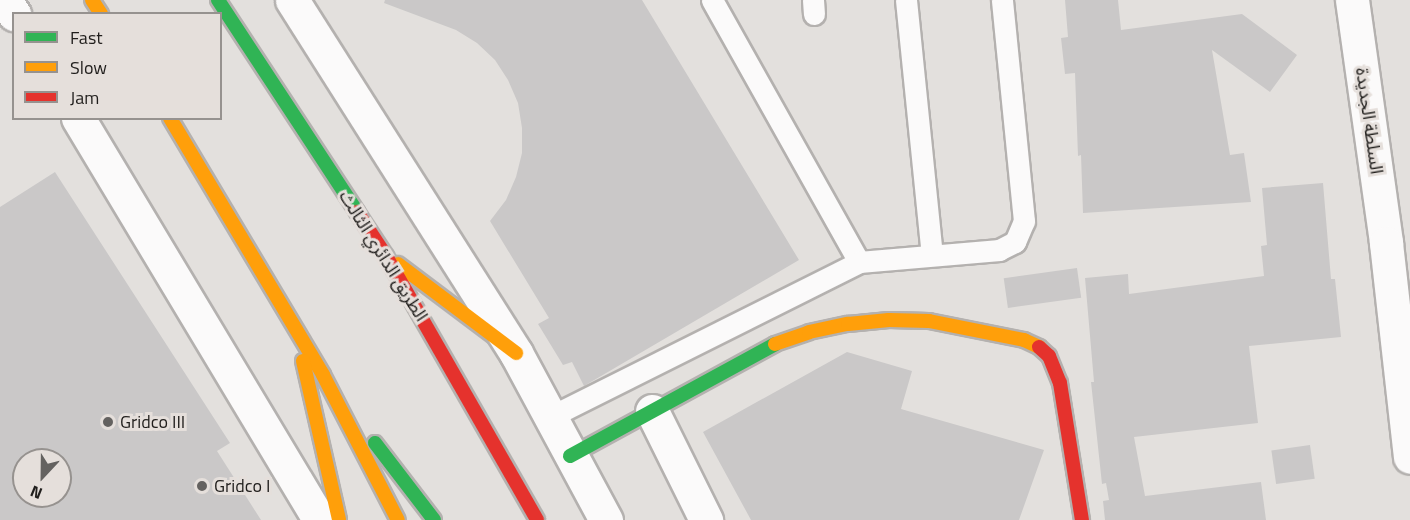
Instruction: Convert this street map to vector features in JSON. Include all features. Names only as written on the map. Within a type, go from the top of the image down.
[{"type":"main road","name":"الطريق الدائري الثالث","points":[[218,0],[386,256],[537,520]]},
{"type":"main road","points":[[171,120],[324,375],[398,520]]},
{"type":"main road","points":[[386,256],[516,354]]},
{"type":"main road","points":[[570,456],[770,346],[808,332],[848,324],[889,320],[929,321],[1024,340],[1037,346],[1049,356],[1057,369],[1082,520]]},
{"type":"main road","points":[[294,325],[339,520]]},
{"type":"main road","points":[[324,375],[434,520]]},
{"type":"street","points":[[292,0],[516,354],[606,520]]},
{"type":"street","name":"السلطة الجديدة","points":[[1352,0],[1398,240],[1410,457]]},
{"type":"street","points":[[79,120],[320,520]]},
{"type":"street","points":[[652,411],[706,520]]},
{"type":"lane","points":[[712,0],[859,262]]},
{"type":"lane","points":[[906,0],[932,255]]},
{"type":"lane","points":[[550,417],[859,262],[999,250],[1015,242],[1024,221],[1002,0]]},
{"type":"building","points":[[385,0],[642,0],[799,260],[584,386],[572,362],[563,365],[538,324],[549,318],[490,221],[506,200],[516,177],[522,153],[522,128],[518,103],[508,80],[495,60],[477,43],[456,30],[384,3]]},
{"type":"building","points":[[1065,0],[1118,0],[1121,30],[1242,14],[1297,55],[1270,92],[1212,50],[1230,155],[1244,153],[1251,202],[1083,213],[1075,73],[1065,74],[1061,38],[1068,37]]},
{"type":"building","points":[[55,172],[230,443],[217,451],[261,520],[0,520],[0,207]]},
{"type":"building","points":[[1323,183],[1331,279],[1335,279],[1341,337],[1249,346],[1258,423],[1134,437],[1145,496],[1261,482],[1266,520],[1105,520],[1103,501],[1109,500],[1106,483],[1102,484],[1091,382],[1094,382],[1085,278],[1128,274],[1129,294],[1264,276],[1261,246],[1267,245],[1262,188]]},
{"type":"building","points":[[1077,268],[1081,298],[1008,308],[1004,278]]},
{"type":"building","points":[[847,352],[912,371],[901,409],[1044,450],[1019,520],[751,520],[703,432]]},
{"type":"building","points":[[1310,445],[1315,479],[1276,484],[1271,450]]},
{"type":"traffic: fast","points":[[218,0],[357,212]]},
{"type":"traffic: fast","points":[[570,456],[775,344]]},
{"type":"traffic: fast","points":[[375,443],[434,520]]},
{"type":"traffic: slow","points":[[92,0],[100,12]]},
{"type":"traffic: slow","points":[[171,120],[323,375],[398,520]]},
{"type":"traffic: slow","points":[[398,264],[516,353]]},
{"type":"traffic: slow","points":[[775,344],[809,332],[848,324],[889,320],[929,321],[1024,340],[1039,347]]},
{"type":"traffic: slow","points":[[303,361],[339,520]]},
{"type":"traffic: jam","points":[[357,212],[386,256],[537,520]]},
{"type":"traffic: jam","points":[[1039,347],[1049,356],[1060,383],[1082,520]]},
{"type":"place","name":"Gridco III","points":[[108,422]]},
{"type":"place","name":"Gridco I","points":[[202,486]]}]
